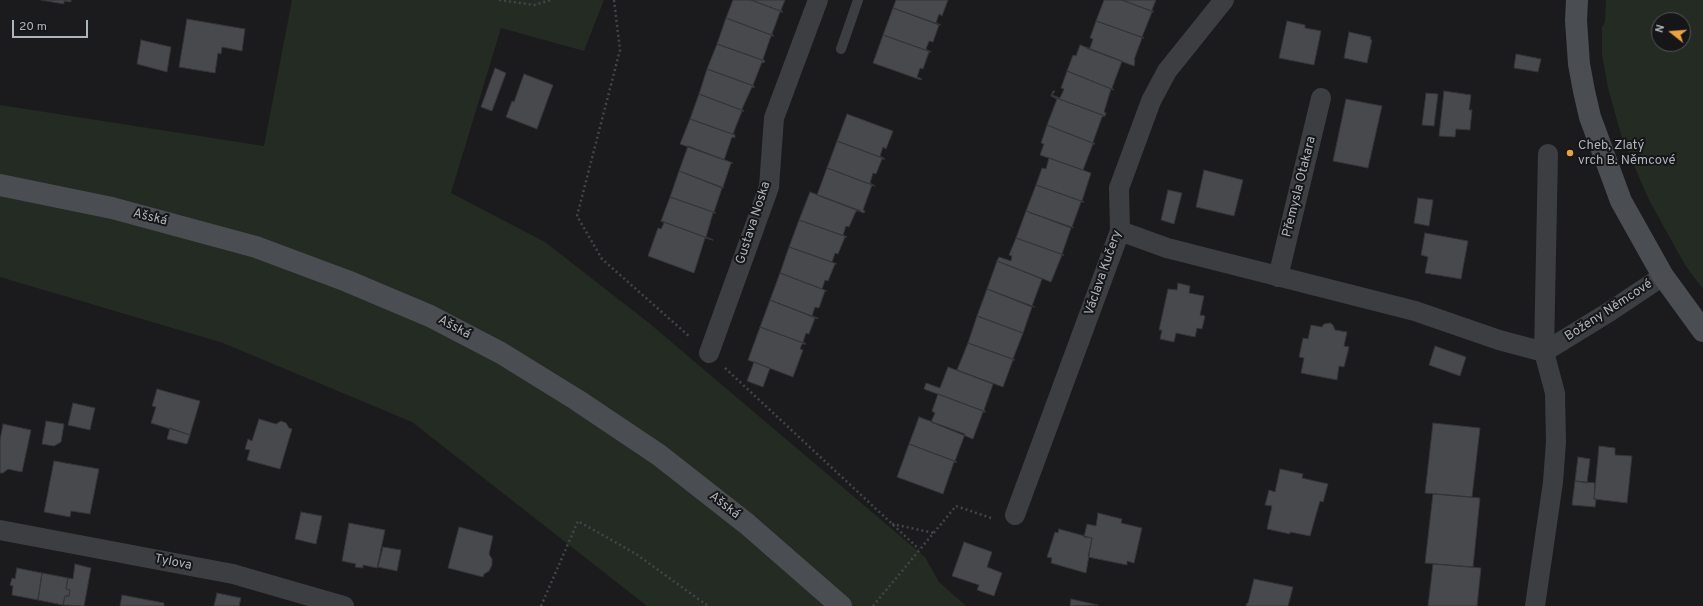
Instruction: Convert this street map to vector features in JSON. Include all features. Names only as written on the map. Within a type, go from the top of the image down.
[{"type":"main road","name":"Boženy Němcové","points":[[1577,0],[1576,21],[1579,64],[1590,117],[1621,201],[1663,276]]},
{"type":"main road","name":"Ašská","points":[[0,185],[112,208],[256,247],[347,281],[430,316],[501,353],[577,400],[659,455],[747,524],[841,606]]},
{"type":"main road","points":[[1663,276],[1703,331]]},
{"type":"street","name":"Gustava Noska","points":[[708,353],[769,187],[774,118],[818,0]]},
{"type":"street","name":"Václava Kučery","points":[[1015,515],[1120,232],[1119,188],[1151,101],[1167,71],[1224,0]]},
{"type":"street","name":"Přemysla Otakara","points":[[1278,277],[1321,98]]},
{"type":"street","points":[[1535,606],[1553,482],[1556,442],[1555,393],[1544,352],[1548,154]]},
{"type":"street","points":[[1120,232],[1167,248],[1415,311],[1499,340],[1544,352]]},
{"type":"street","name":"Boženy Němcové","points":[[1544,352],[1609,312],[1663,276]]},
{"type":"street","name":"Tylova","points":[[0,530],[233,574],[344,606]]},
{"type":"lane","points":[[841,49],[858,0]]},
{"type":"path","points":[[499,0],[534,5],[551,0]]},
{"type":"path","points":[[614,0],[620,50],[577,216],[602,259],[708,353],[919,549]]},
{"type":"path","points":[[873,606],[956,506],[1011,525],[1015,515]]},
{"type":"path","points":[[541,606],[578,521],[636,554],[708,606]]},
{"type":"path","points":[[892,524],[934,533]]},
{"type":"shaded area","points":[[292,0],[604,0],[584,51],[501,28],[451,193],[545,242],[649,323],[925,557],[939,582],[966,606],[647,606],[412,422],[223,343],[0,277],[0,105],[264,146]]},
{"type":"shaded area","points":[[1606,0],[1703,0],[1703,289],[1685,265],[1649,200],[1622,138],[1608,88],[1602,54],[1602,27],[1605,22]]},
{"type":"building","points":[[41,0],[71,0],[71,2],[64,1],[64,4]]},
{"type":"building","points":[[733,0],[751,0],[783,12],[780,12],[772,34],[774,36],[726,18]]},
{"type":"building","points":[[751,0],[785,0],[781,10],[783,12]]},
{"type":"building","points":[[896,0],[948,0],[942,16],[939,14],[936,23],[941,25],[893,8]]},
{"type":"building","points":[[1104,0],[1122,0],[1154,12],[1152,12],[1142,37],[1144,38],[1096,21]]},
{"type":"building","points":[[1122,0],[1156,0],[1152,10],[1154,12]]},
{"type":"building","points":[[893,8],[939,25],[933,42],[929,41],[926,49],[931,52],[883,35]]},
{"type":"building","points":[[726,18],[774,36],[771,36],[763,59],[765,61],[717,44]]},
{"type":"building","points":[[187,19],[245,29],[242,51],[222,47],[221,54],[218,53],[215,73],[179,67]]},
{"type":"building","points":[[1096,21],[1144,38],[1142,38],[1134,60],[1134,66],[1086,48],[1090,48],[1093,39],[1090,38]]},
{"type":"building","points":[[1287,21],[1305,25],[1305,28],[1321,31],[1314,65],[1279,58]]},
{"type":"building","points":[[1349,32],[1371,37],[1370,39],[1372,40],[1367,63],[1344,58]]},
{"type":"building","points":[[883,35],[931,52],[929,52],[923,69],[920,68],[917,77],[922,79],[921,80],[873,63]]},
{"type":"building","points":[[141,40],[171,47],[167,72],[137,64]]},
{"type":"building","points":[[717,44],[765,61],[764,63],[762,62],[753,85],[754,86],[707,69]]},
{"type":"building","points":[[1080,45],[1122,61],[1112,88],[1114,90],[1067,71],[1073,55],[1076,56]]},
{"type":"building","points":[[1516,54],[1541,59],[1538,72],[1514,68]]},
{"type":"building","points":[[495,68],[506,73],[492,111],[481,107]]},
{"type":"building","points":[[707,69],[754,86],[754,88],[752,87],[742,109],[744,111],[699,94]]},
{"type":"building","points":[[1067,71],[1114,90],[1111,89],[1104,112],[1106,113],[1105,116],[1051,96],[1053,91],[1055,91],[1052,95],[1060,98],[1064,89],[1061,88]]},
{"type":"building","points":[[524,74],[553,85],[537,129],[506,117],[512,101],[514,102]]},
{"type":"building","points":[[1444,91],[1471,95],[1469,110],[1472,110],[1470,130],[1456,129],[1455,137],[1439,136]]},
{"type":"building","points":[[1426,93],[1438,94],[1434,126],[1422,125]]},
{"type":"building","points":[[699,94],[744,111],[742,111],[733,134],[735,135],[690,119]]},
{"type":"building","points":[[1051,96],[1105,116],[1102,117],[1093,142],[1095,144],[1047,125],[1057,99]]},
{"type":"building","points":[[1346,99],[1382,106],[1368,168],[1333,161]]},
{"type":"building","points":[[847,114],[893,131],[886,149],[883,147],[880,156],[885,159],[837,141]]},
{"type":"building","points":[[690,119],[735,135],[735,138],[732,137],[724,160],[680,144]]},
{"type":"building","points":[[1047,125],[1095,144],[1093,144],[1083,170],[1040,155],[1044,144],[1041,143]]},
{"type":"building","points":[[837,141],[885,159],[882,159],[876,174],[873,173],[870,183],[875,186],[827,168]]},
{"type":"building","points":[[688,146],[733,163],[731,163],[723,187],[724,188],[679,171]]},
{"type":"building","points":[[1049,158],[1091,173],[1082,201],[1084,202],[1036,185],[1042,168],[1046,169]]},
{"type":"building","points":[[827,168],[875,186],[872,185],[863,210],[865,211],[864,213],[817,195]]},
{"type":"building","points":[[1204,170],[1243,180],[1234,216],[1196,207]]},
{"type":"building","points":[[679,171],[722,188],[714,212],[716,213],[670,197]]},
{"type":"building","points":[[1036,185],[1084,202],[1081,202],[1072,227],[1074,228],[1026,211]]},
{"type":"building","points":[[1168,190],[1182,193],[1174,224],[1161,220]]},
{"type":"building","points":[[810,192],[861,211],[856,211],[849,227],[846,226],[843,235],[847,237],[799,220]]},
{"type":"building","points":[[670,197],[716,213],[713,213],[706,237],[713,240],[661,221]]},
{"type":"building","points":[[1418,198],[1433,200],[1429,226],[1414,223]]},
{"type":"building","points":[[1026,211],[1071,228],[1062,254],[1064,255],[1016,238]]},
{"type":"building","points":[[799,220],[847,237],[845,237],[838,254],[835,253],[832,262],[789,247]]},
{"type":"building","points":[[661,221],[713,240],[705,238],[694,273],[648,256],[658,228],[661,229],[664,223]]},
{"type":"building","points":[[1425,233],[1468,241],[1461,279],[1425,273],[1428,257],[1421,255]]},
{"type":"building","points":[[1016,238],[1064,255],[1062,255],[1051,282],[997,261],[999,257],[1011,261],[1012,256],[1009,255]]},
{"type":"building","points":[[789,247],[837,264],[835,264],[828,281],[825,280],[822,289],[780,273]]},
{"type":"building","points":[[997,261],[1042,279],[1032,306],[987,289]]},
{"type":"building","points":[[780,273],[827,291],[825,291],[819,308],[815,307],[812,316],[818,319],[770,300]]},
{"type":"building","points":[[1178,283],[1190,286],[1189,293],[1204,296],[1200,315],[1205,316],[1202,329],[1197,328],[1195,337],[1176,333],[1174,342],[1160,339],[1162,330],[1159,330],[1168,289],[1177,290]]},
{"type":"building","points":[[987,289],[1032,307],[1023,333],[977,316]]},
{"type":"building","points":[[770,300],[817,318],[815,318],[809,334],[806,333],[803,342],[806,344],[760,327]]},
{"type":"building","points":[[977,316],[1023,333],[1013,359],[1015,360],[968,343]]},
{"type":"building","points":[[1330,323],[1333,325],[1335,330],[1347,332],[1344,346],[1349,347],[1344,367],[1339,366],[1337,380],[1301,373],[1304,358],[1299,357],[1303,338],[1308,339],[1311,325],[1322,327],[1324,324]]},
{"type":"building","points":[[760,327],[806,344],[802,344],[800,349],[803,350],[793,377],[748,360]]},
{"type":"building","points":[[968,343],[1015,360],[1013,360],[1003,387],[957,370]]},
{"type":"building","points":[[1435,346],[1466,357],[1460,376],[1429,365]]},
{"type":"building","points":[[754,362],[770,368],[763,387],[747,381]]},
{"type":"building","points":[[948,367],[993,384],[984,410],[986,412],[924,389],[926,383],[940,388]]},
{"type":"building","points":[[157,389],[200,401],[190,435],[151,423],[156,407],[152,406]]},
{"type":"building","points":[[938,394],[986,412],[983,412],[973,439],[931,422],[935,413],[932,411]]},
{"type":"building","points":[[73,403],[95,408],[90,430],[68,425]]},
{"type":"building","points":[[919,417],[965,434],[955,461],[957,462],[909,444]]},
{"type":"building","points":[[259,419],[276,424],[281,421],[286,423],[289,428],[292,429],[280,469],[247,460],[250,450],[245,449],[248,439],[252,441]]},
{"type":"building","points":[[46,421],[64,424],[61,442],[54,446],[42,444]]},
{"type":"building","points":[[1433,423],[1480,428],[1472,497],[1425,493]]},
{"type":"building","points":[[3,424],[31,430],[22,472],[8,469],[3,473],[0,473],[0,440]]},
{"type":"building","points":[[170,428],[190,435],[187,444],[167,439]]},
{"type":"building","points":[[909,444],[957,462],[954,462],[943,494],[897,477]]},
{"type":"building","points":[[1599,446],[1615,448],[1615,455],[1632,456],[1627,503],[1594,499]]},
{"type":"building","points":[[1578,457],[1590,459],[1587,483],[1575,481]]},
{"type":"building","points":[[54,461],[99,469],[90,514],[71,511],[70,517],[44,512]]},
{"type":"building","points":[[1280,469],[1303,474],[1302,478],[1328,484],[1323,502],[1320,501],[1310,536],[1290,532],[1290,534],[1267,529],[1272,506],[1265,505],[1269,490],[1275,492]]},
{"type":"building","points":[[1575,481],[1595,483],[1595,507],[1572,505]]},
{"type":"building","points":[[1433,494],[1480,498],[1473,567],[1425,563]]},
{"type":"building","points":[[301,512],[322,516],[316,544],[295,539]]},
{"type":"building","points":[[1098,513],[1122,519],[1121,523],[1142,528],[1134,563],[1127,561],[1127,565],[1088,557],[1092,538],[1084,537],[1087,524],[1096,526]]},
{"type":"building","points":[[349,523],[385,530],[377,568],[363,565],[363,568],[355,567],[356,564],[342,561]]},
{"type":"building","points":[[459,527],[493,536],[489,554],[492,559],[492,565],[483,577],[448,568]]},
{"type":"building","points":[[1059,529],[1092,538],[1086,573],[1051,563],[1052,558],[1047,557],[1055,532],[1058,533]]},
{"type":"building","points":[[964,542],[992,552],[987,567],[1002,573],[994,596],[977,590],[979,585],[952,576]]},
{"type":"building","points":[[383,547],[401,550],[397,571],[378,567]]},
{"type":"building","points":[[75,564],[91,568],[84,606],[63,605],[65,596],[69,596],[70,590],[66,589],[68,578],[73,579]]},
{"type":"building","points":[[1433,564],[1481,568],[1477,606],[1428,606]]},
{"type":"building","points":[[17,568],[42,573],[38,600],[12,595],[13,586],[10,585],[12,578],[15,579]]},
{"type":"building","points":[[42,573],[68,578],[66,589],[70,590],[69,596],[65,596],[63,605],[38,600]]},
{"type":"building","points":[[1254,579],[1293,587],[1288,606],[1246,606]]},
{"type":"building","points":[[217,593],[241,598],[239,606],[214,606]]},
{"type":"building","points":[[122,595],[164,603],[164,606],[120,606]]},
{"type":"building","points":[[1071,599],[1098,605],[1070,606]]},
{"type":"place","name":"Cheb, Zlatý vrch B. Němcové","points":[[1570,153]]}]
